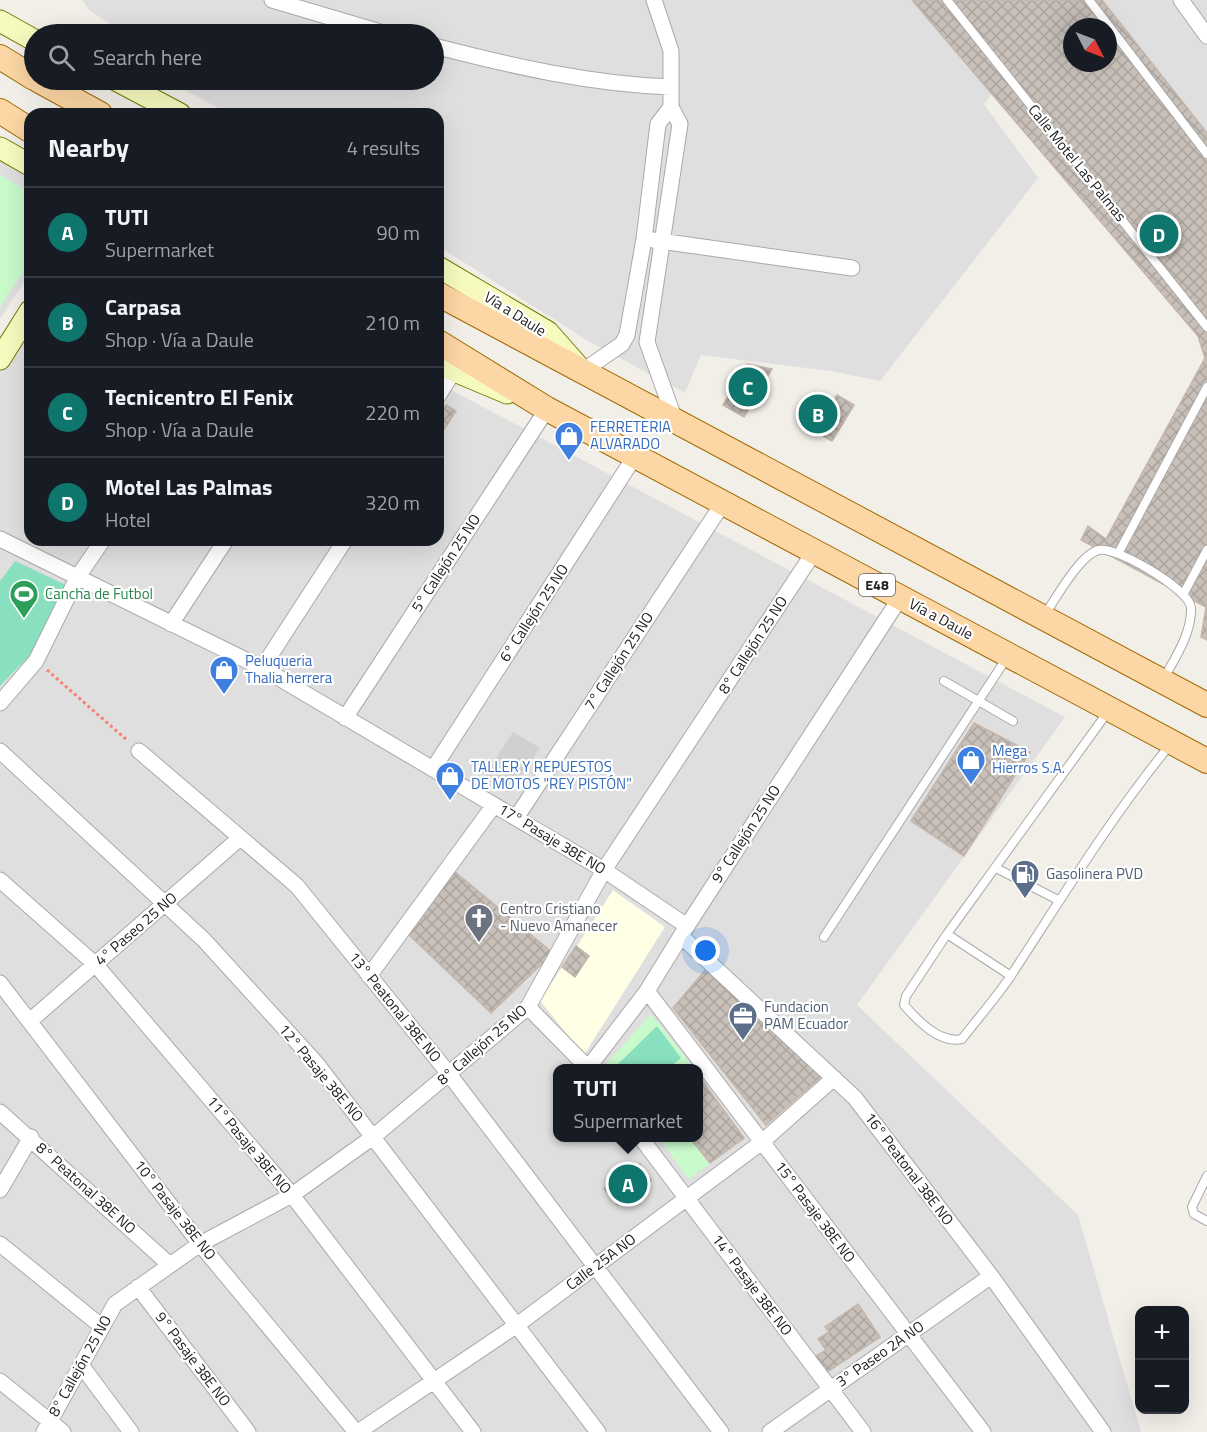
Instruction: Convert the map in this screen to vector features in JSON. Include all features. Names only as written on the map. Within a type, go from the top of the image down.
[{"type":"main road","points":[[0,21],[24,34]]},
{"type":"main road","points":[[0,57],[24,72]]},
{"type":"main road","points":[[56,90],[89,108]]},
{"type":"main road","points":[[138,90],[170,108]]},
{"type":"main road","points":[[0,111],[24,126]]},
{"type":"main road","points":[[0,148],[24,162]]},
{"type":"main road","name":"Vía a Daule","points":[[444,271],[548,332],[583,371]]},
{"type":"main road","name":"Vía a Daule","points":[[444,297],[1207,705]]},
{"type":"main road","points":[[0,359],[24,321]]},
{"type":"main road","name":"Vía a Daule","points":[[444,346],[547,409],[1207,761]]},
{"type":"main road","name":"Vía a Daule","points":[[446,368],[547,409]]},
{"type":"street","points":[[272,0],[353,24]]},
{"type":"street","points":[[654,0],[671,51],[671,107],[680,124],[647,342],[675,420]]},
{"type":"street","points":[[1181,0],[1207,36]]},
{"type":"street","points":[[444,48],[547,73],[621,85],[671,87]]},
{"type":"street","points":[[583,371],[622,344],[627,335],[644,239],[658,124],[671,107]]},
{"type":"street","points":[[644,239],[852,268]]},
{"type":"street","name":"5° Callejón 25 NO","points":[[345,718],[547,409]]},
{"type":"street","name":"6° Callejón 25 NO","points":[[433,769],[635,456]]},
{"type":"street","name":"7° Callejón 25 NO","points":[[516,818],[723,503]]},
{"type":"street","name":"17° Pasaje 38E NO","points":[[0,539],[261,668],[604,870],[684,931]]},
{"type":"street","points":[[0,703],[36,662],[77,578],[99,546]]},
{"type":"street","points":[[171,624],[222,546]]},
{"type":"street","points":[[261,668],[341,546]]},
{"type":"street","name":"8° Callejón 25 NO","points":[[47,1427],[115,1304],[200,1244],[292,1195],[373,1137],[528,1007],[604,870],[814,552]]},
{"type":"street","name":"9° Callejón 25 NO","points":[[591,1064],[647,991],[900,598]]},
{"type":"street","name":"12° Pasaje 38E NO","points":[[0,751],[204,940],[317,1064],[598,1432]]},
{"type":"street","name":"13° Peatonal 38E NO","points":[[139,751],[297,886],[449,1074],[721,1432]]},
{"type":"street","points":[[369,976],[494,805]]},
{"type":"street","name":"4° Paseo 25 NO","points":[[31,1020],[240,837]]},
{"type":"street","name":"11° Pasaje 38E NO","points":[[0,880],[96,965],[292,1195],[473,1432]]},
{"type":"street","name":"16° Peatonal 38E NO","points":[[684,931],[855,1098],[991,1275],[1103,1432]]},
{"type":"street","name":"10° Pasaje 38E NO","points":[[0,983],[31,1020],[200,1244],[357,1432]]},
{"type":"street","name":"15° Pasaje 38E NO","points":[[647,991],[703,1064]]},
{"type":"street","points":[[528,1007],[584,1064]]},
{"type":"street","name":"15° Pasaje 38E NO","points":[[703,1065],[983,1432]]},
{"type":"street","name":"Calle 25A NO","points":[[357,1432],[517,1325],[762,1142],[834,1078]]},
{"type":"street","name":"8° Peatonal 38E NO","points":[[0,1112],[31,1137],[170,1265]]},
{"type":"street","points":[[0,1190],[31,1137]]},
{"type":"street","name":"14° Pasaje 38E NO","points":[[645,1142],[863,1432]]},
{"type":"street","points":[[0,1244],[101,1326]]},
{"type":"street","name":"3° Paseo 2A NO","points":[[770,1432],[991,1275]]},
{"type":"street","name":"9° Pasaje 38E NO","points":[[138,1287],[248,1432]]},
{"type":"street","points":[[81,1365],[131,1432]]},
{"type":"street","points":[[0,1381],[47,1427],[63,1432]]},
{"type":"lane","name":"Calle Motel Las Palmas","points":[[947,0],[1207,327]]},
{"type":"lane","points":[[1089,0],[1207,154]]},
{"type":"lane","points":[[1119,552],[1207,387]]},
{"type":"lane","points":[[1043,617],[1087,556],[1099,550],[1119,552],[1184,593],[1191,605],[1189,624],[1163,681]]},
{"type":"lane","points":[[1184,593],[1207,550]]},
{"type":"lane","points":[[824,937],[1008,655]]},
{"type":"lane","points":[[944,681],[1013,721]]},
{"type":"lane","points":[[1110,709],[947,934],[906,996],[904,1005],[939,1037],[950,1042],[962,1039],[1011,976],[1058,900],[1140,782],[1172,742]]},
{"type":"lane","points":[[996,868],[1058,900]]},
{"type":"lane","points":[[947,934],[1011,976]]},
{"type":"lane","points":[[1207,1176],[1192,1207],[1194,1214],[1207,1221]]},
{"type":"path","points":[[36,662],[139,751]]},
{"type":"shaded area","points":[[82,0],[913,0],[996,89],[984,104],[1038,178],[880,381],[831,371],[701,355],[685,393],[590,342],[444,250],[444,108],[218,108],[185,90],[444,90],[444,24],[110,24],[89,10]]},
{"type":"shaded area","points":[[1103,0],[1207,0],[1207,134],[1117,18]]},
{"type":"shaded area","points":[[0,140],[24,156],[24,282],[0,319]]},
{"type":"shaded area","points":[[24,312],[24,546],[444,546],[444,386],[1065,717],[857,1005],[1078,1215],[1141,1432],[0,1432],[0,360]]},
{"type":"shaded area","points":[[513,732],[540,748],[509,793],[483,778]]},
{"type":"shaded area","points":[[613,890],[665,927],[584,1055],[540,1001],[562,967],[576,977],[589,956],[577,946]]},
{"type":"green space","points":[[0,175],[24,189],[24,271],[0,307]]},
{"type":"green space","name":"Cancha de Futbol","points":[[15,561],[66,585],[30,655],[0,686],[0,581]]},
{"type":"green space","points":[[651,1014],[691,1064],[606,1064]]},
{"type":"green space","points":[[657,1026],[681,1058],[674,1064],[618,1064]]},
{"type":"green space","points":[[662,1142],[692,1142],[710,1164],[688,1179]]},
{"type":"building","points":[[912,0],[1102,0],[1116,18],[1063,18],[1063,72],[1117,72],[1117,19],[1207,133],[1207,640],[1201,637],[1206,607],[1081,540],[1088,526],[1106,539],[1205,358],[1198,336]]},
{"type":"building","points":[[747,364],[772,369],[744,417],[723,405]]},
{"type":"building","points":[[837,395],[854,405],[832,441],[816,432]]},
{"type":"building","points":[[819,396],[832,403],[816,432],[803,424]]},
{"type":"building","points":[[446,405],[456,411],[444,429]]},
{"type":"building","name":"Mega Hierros S.A.","points":[[974,723],[1030,752],[964,856],[911,821]]},
{"type":"building","name":"Centro Cristiano - Nuevo Amanecer","points":[[454,871],[553,953],[491,1013],[407,933]]},
{"type":"building","points":[[576,946],[589,956],[575,977],[562,967]]},
{"type":"building","name":"Fundacion PAM Ecuador","points":[[706,969],[822,1076],[766,1125],[673,1008]]},
{"type":"building","points":[[703,1082],[744,1138],[710,1163],[693,1142],[703,1142]]},
{"type":"building","points":[[640,1164],[651,1180],[618,1205],[604,1189]]},
{"type":"building","points":[[858,1304],[880,1337],[824,1374],[813,1358],[826,1350],[818,1339],[829,1332],[825,1327]]},
{"type":"place","name":"Motel Las Palmas","points":[[1159,234]]},
{"type":"place","name":"Tecnicentro El Fenix","points":[[748,387]]},
{"type":"place","name":"Carpasa","points":[[818,414]]},
{"type":"place","name":"FERRETERIA ALVARADO","points":[[569,462]]},
{"type":"place","name":"Cancha de Futbol","points":[[24,620]]},
{"type":"place","name":"Peluqueria Thalia herrera","points":[[224,696]]},
{"type":"place","name":"Mega Hierros S.A.","points":[[971,786]]},
{"type":"place","name":"TALLER Y REPUESTOS DE MOTOS \"REY PISTÓN\"","points":[[450,802]]},
{"type":"place","name":"Gasolinera PVD","points":[[1025,900]]},
{"type":"place","name":"Centro Cristiano - Nuevo Amanecer","points":[[479,944]]},
{"type":"place","name":"Fundacion PAM Ecuador","points":[[743,1042]]},
{"type":"place","name":"TUTI","points":[[628,1184]]}]
